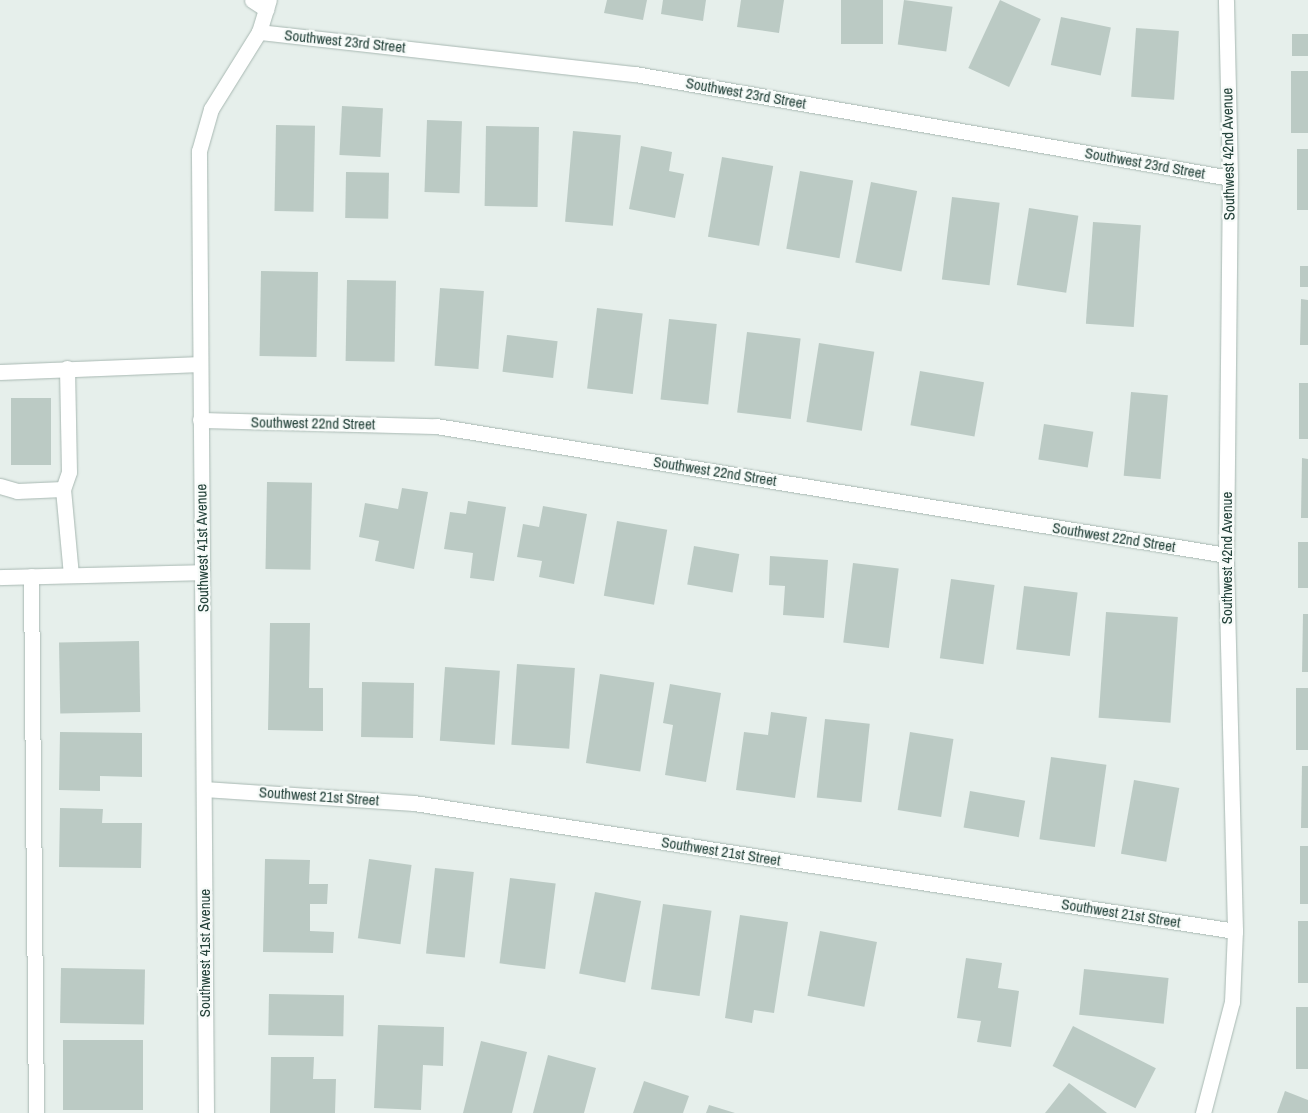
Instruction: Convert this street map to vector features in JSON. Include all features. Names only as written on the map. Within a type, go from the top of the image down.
[{"type":"street","points":[[252,0],[268,5]]},
{"type":"street","name":"Southwest 42nd Avenue","points":[[1203,1113],[1232,1002],[1235,931],[1226,555],[1230,178],[1226,0]]},
{"type":"street","name":"Southwest 41st Avenue","points":[[206,1113],[199,151],[211,109],[259,32],[268,5]]},
{"type":"street","name":"Southwest 23rd Street","points":[[259,32],[635,74],[1230,178]]},
{"type":"street","points":[[0,372],[200,364]]},
{"type":"street","points":[[67,368],[69,472],[63,489],[71,575]]},
{"type":"street","name":"Southwest 22nd Street","points":[[200,420],[436,426],[1226,555]]},
{"type":"street","points":[[0,486],[17,491],[63,489]]},
{"type":"street","points":[[0,577],[202,572]]},
{"type":"street","points":[[31,576],[36,1113]]},
{"type":"street","name":"Southwest 21st Street","points":[[204,788],[414,802],[1235,931]]},
{"type":"building","points":[[607,0],[647,0],[643,20],[604,13]]},
{"type":"building","points":[[663,0],[706,0],[703,21],[661,14]]},
{"type":"building","points":[[741,0],[784,0],[779,33],[737,27]]},
{"type":"building","points":[[841,0],[883,0],[883,44],[841,44]]},
{"type":"building","points":[[904,0],[953,7],[946,51],[898,45]]},
{"type":"building","points":[[1000,0],[1041,19],[1009,87],[968,68]]},
{"type":"building","points":[[1061,17],[1111,28],[1101,76],[1051,65]]},
{"type":"building","points":[[1136,28],[1179,31],[1174,100],[1131,97]]},
{"type":"building","points":[[1292,34],[1308,34],[1308,56],[1292,56]]},
{"type":"building","points":[[1291,71],[1308,71],[1308,133],[1291,133]]},
{"type":"building","points":[[342,106],[383,108],[380,157],[339,155]]},
{"type":"building","points":[[427,120],[462,121],[459,193],[424,192]]},
{"type":"building","points":[[276,125],[315,126],[313,212],[274,211]]},
{"type":"building","points":[[486,126],[539,127],[538,207],[485,206]]},
{"type":"building","points":[[573,131],[621,135],[613,226],[565,222]]},
{"type":"building","points":[[641,146],[672,152],[669,171],[684,174],[675,218],[629,209]]},
{"type":"building","points":[[1297,149],[1308,149],[1308,210],[1297,210]]},
{"type":"building","points":[[722,157],[773,166],[759,246],[708,237]]},
{"type":"building","points":[[800,171],[853,180],[839,258],[786,249]]},
{"type":"building","points":[[346,172],[389,173],[388,219],[345,218]]},
{"type":"building","points":[[871,182],[917,191],[901,271],[855,262]]},
{"type":"building","points":[[952,197],[1000,203],[990,285],[942,279]]},
{"type":"building","points":[[1029,208],[1078,216],[1066,293],[1017,285]]},
{"type":"building","points":[[1093,222],[1141,225],[1134,327],[1086,324]]},
{"type":"building","points":[[1300,266],[1308,266],[1308,287],[1300,287]]},
{"type":"building","points":[[261,271],[318,272],[317,357],[260,356]]},
{"type":"building","points":[[347,280],[396,281],[395,362],[346,361]]},
{"type":"building","points":[[440,288],[484,291],[478,369],[435,366]]},
{"type":"building","points":[[1301,299],[1308,300],[1308,345],[1300,345]]},
{"type":"building","points":[[597,308],[643,314],[633,394],[587,388]]},
{"type":"building","points":[[669,319],[717,324],[708,405],[661,400]]},
{"type":"building","points":[[747,332],[801,339],[791,419],[737,412]]},
{"type":"building","points":[[507,335],[558,341],[553,378],[502,372]]},
{"type":"building","points":[[819,343],[874,352],[862,431],[806,422]]},
{"type":"building","points":[[920,371],[984,382],[974,436],[910,425]]},
{"type":"building","points":[[1299,383],[1308,383],[1308,439],[1299,439]]},
{"type":"building","points":[[1131,392],[1168,395],[1161,479],[1124,476]]},
{"type":"building","points":[[11,398],[51,398],[51,465],[11,465]]},
{"type":"building","points":[[1044,424],[1093,432],[1088,467],[1038,460]]},
{"type":"building","points":[[1302,458],[1308,459],[1308,518],[1301,518]]},
{"type":"building","points":[[267,482],[312,483],[310,570],[265,569]]},
{"type":"building","points":[[402,488],[428,492],[414,569],[375,561],[379,541],[359,537],[365,503],[398,509]]},
{"type":"building","points":[[468,501],[506,507],[494,581],[470,578],[473,553],[444,549],[450,512],[466,514]]},
{"type":"building","points":[[543,506],[587,514],[574,584],[539,577],[542,561],[517,557],[523,524],[539,527]]},
{"type":"building","points":[[617,521],[667,530],[654,605],[604,596]]},
{"type":"building","points":[[1298,542],[1308,542],[1308,588],[1298,588]]},
{"type":"building","points":[[694,546],[739,554],[733,592],[687,584]]},
{"type":"building","points":[[770,556],[828,560],[824,618],[783,615],[785,586],[769,585]]},
{"type":"building","points":[[853,563],[899,569],[889,648],[843,642]]},
{"type":"building","points":[[951,579],[995,585],[983,664],[940,658]]},
{"type":"building","points":[[1024,586],[1078,593],[1070,656],[1016,650]]},
{"type":"building","points":[[1106,612],[1178,617],[1170,723],[1099,718]]},
{"type":"building","points":[[1303,614],[1308,614],[1308,672],[1302,672]]},
{"type":"building","points":[[270,623],[310,623],[309,688],[323,688],[323,731],[268,730]]},
{"type":"building","points":[[139,641],[140,712],[60,713],[59,642]]},
{"type":"building","points":[[517,664],[575,668],[569,749],[511,745]]},
{"type":"building","points":[[445,667],[500,671],[495,745],[440,741]]},
{"type":"building","points":[[600,674],[654,683],[640,771],[586,763]]},
{"type":"building","points":[[362,682],[414,683],[413,738],[361,737]]},
{"type":"building","points":[[670,684],[721,693],[706,782],[665,775],[673,725],[663,723]]},
{"type":"building","points":[[1296,688],[1308,688],[1308,750],[1296,750]]},
{"type":"building","points":[[771,712],[807,717],[795,798],[736,790],[744,732],[768,735]]},
{"type":"building","points":[[825,719],[870,724],[861,802],[817,798]]},
{"type":"building","points":[[60,732],[142,733],[142,777],[100,776],[100,791],[59,790]]},
{"type":"building","points":[[910,732],[953,739],[941,817],[898,810]]},
{"type":"building","points":[[1051,757],[1106,765],[1095,847],[1039,839]]},
{"type":"building","points":[[1302,766],[1308,766],[1308,828],[1301,828]]},
{"type":"building","points":[[1134,780],[1179,788],[1166,862],[1121,854]]},
{"type":"building","points":[[970,791],[1025,801],[1019,837],[964,827]]},
{"type":"building","points":[[60,808],[103,809],[102,823],[142,823],[141,868],[59,867]]},
{"type":"building","points":[[1300,846],[1308,846],[1308,904],[1300,904]]},
{"type":"building","points":[[265,859],[310,860],[309,884],[328,884],[327,904],[310,904],[310,931],[334,932],[333,953],[263,952]]},
{"type":"building","points":[[369,859],[412,865],[400,944],[358,938]]},
{"type":"building","points":[[435,868],[474,872],[465,958],[426,954]]},
{"type":"building","points":[[510,878],[556,884],[545,969],[500,963]]},
{"type":"building","points":[[595,892],[641,901],[625,982],[579,973]]},
{"type":"building","points":[[663,904],[712,911],[700,996],[651,989]]},
{"type":"building","points":[[740,915],[788,922],[774,1013],[754,1010],[752,1023],[725,1018]]},
{"type":"building","points":[[1298,921],[1308,921],[1308,983],[1298,983]]},
{"type":"building","points":[[820,931],[877,942],[864,1007],[807,996]]},
{"type":"building","points":[[966,958],[1002,963],[998,988],[1019,991],[1011,1047],[977,1042],[981,1021],[957,1018]]},
{"type":"building","points":[[61,968],[145,969],[144,1024],[60,1023]]},
{"type":"building","points":[[1084,969],[1169,978],[1164,1024],[1079,1015]]},
{"type":"building","points":[[269,994],[344,995],[343,1036],[268,1035]]},
{"type":"building","points":[[1296,1007],[1308,1007],[1308,1069],[1296,1069]]},
{"type":"building","points":[[378,1025],[444,1027],[443,1066],[423,1065],[421,1110],[374,1108]]},
{"type":"building","points":[[1073,1026],[1156,1068],[1135,1108],[1053,1066]]},
{"type":"building","points":[[63,1040],[143,1040],[143,1110],[63,1110]]},
{"type":"building","points":[[481,1041],[527,1052],[512,1113],[463,1113]]},
{"type":"building","points":[[548,1055],[596,1068],[584,1113],[533,1113]]},
{"type":"building","points":[[271,1057],[314,1057],[313,1079],[336,1079],[335,1113],[270,1113]]},
{"type":"building","points":[[644,1081],[689,1096],[683,1113],[633,1113]]},
{"type":"building","points":[[1069,1083],[1107,1113],[1045,1113]]},
{"type":"building","points":[[1285,1091],[1308,1100],[1308,1113],[1277,1113]]},
{"type":"building","points":[[709,1105],[735,1113],[706,1113]]}]
